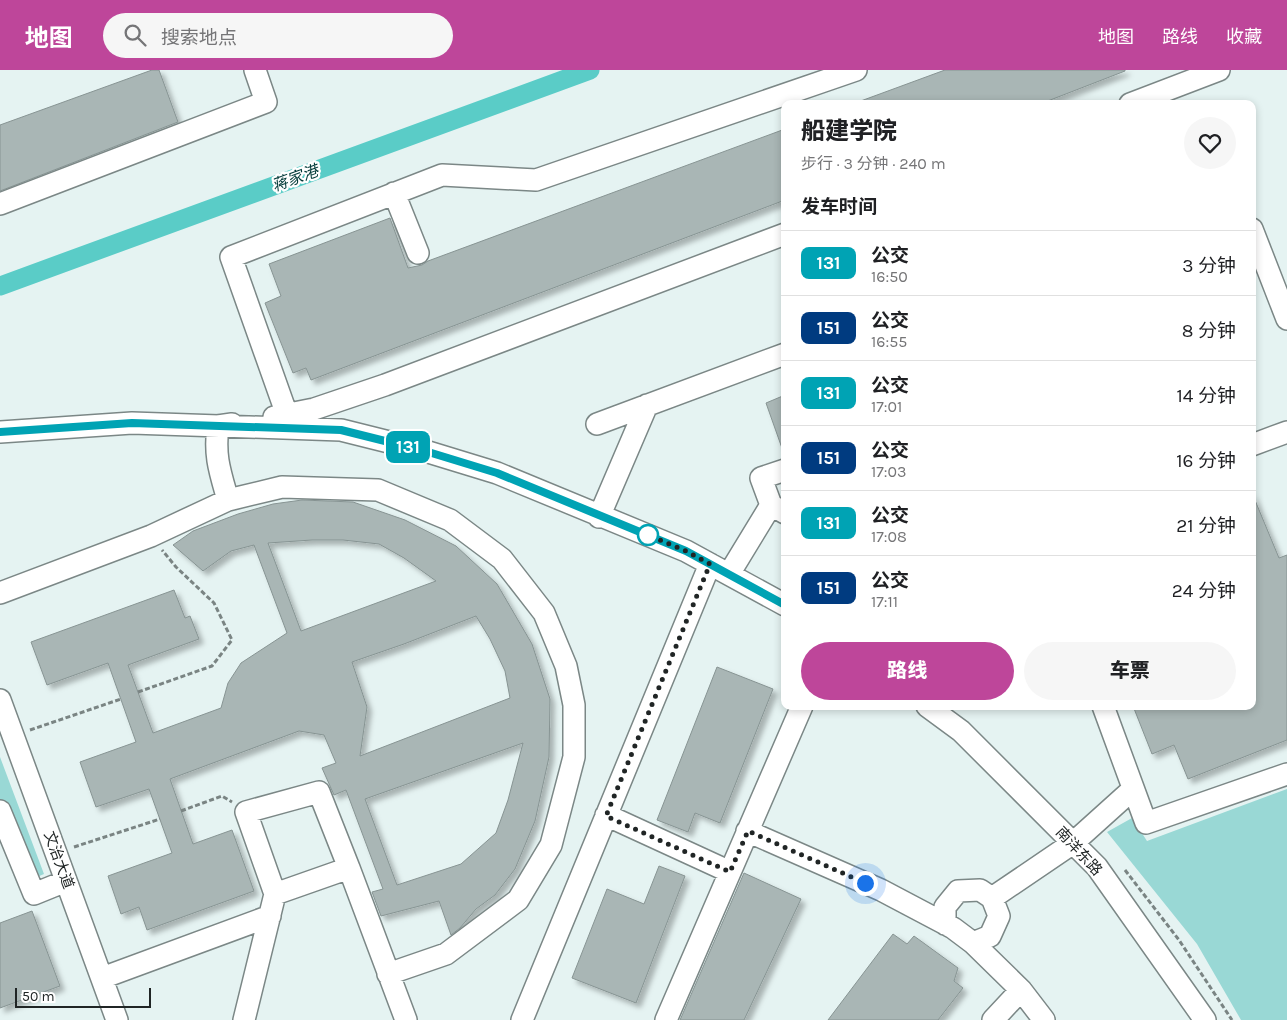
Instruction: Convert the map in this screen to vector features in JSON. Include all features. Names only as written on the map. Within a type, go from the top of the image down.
[{"type":"lane","points":[[0,204],[266,102],[255,70]]},
{"type":"lane","points":[[287,415],[231,256],[442,175],[536,180],[856,70]]},
{"type":"lane","points":[[1138,100],[1183,76],[1219,70]]},
{"type":"lane","points":[[394,193],[418,253]]},
{"type":"lane","points":[[218,426],[287,415],[385,385],[781,236]]},
{"type":"lane","points":[[1256,239],[1287,319]]},
{"type":"lane","points":[[597,424],[781,355]]},
{"type":"lane","points":[[599,516],[647,405]]},
{"type":"lane","points":[[0,432],[132,423],[341,430],[425,451],[497,473],[686,551],[781,603]]},
{"type":"lane","points":[[218,426],[216,456],[228,500]]},
{"type":"lane","points":[[1256,444],[1287,432]]},
{"type":"lane","points":[[729,574],[778,509],[761,478],[781,471]]},
{"type":"lane","points":[[0,593],[151,536],[228,500],[282,487],[378,490],[450,520],[502,559],[544,613],[566,666],[574,705],[574,757],[551,845],[518,900],[446,954],[388,974]]},
{"type":"lane","points":[[522,1020],[710,564]]},
{"type":"lane","name":"文治大道","points":[[0,700],[7,738],[56,853],[118,1020]]},
{"type":"lane","points":[[666,1020],[800,710]]},
{"type":"lane","name":"南洋东路","points":[[932,710],[961,731],[1096,867],[1205,1020]]},
{"type":"lane","points":[[1104,710],[1146,823],[1287,774]]},
{"type":"lane","points":[[992,898],[1073,844],[1133,789]]},
{"type":"lane","points":[[244,1020],[275,894],[246,812],[319,792],[406,1020]]},
{"type":"lane","points":[[0,811],[34,894],[66,881]]},
{"type":"lane","points":[[606,816],[730,872]]},
{"type":"lane","points":[[748,831],[882,890],[945,924],[973,943],[1021,990],[1044,1020]]},
{"type":"lane","points":[[275,894],[349,868]]},
{"type":"lane","points":[[945,924],[945,906],[958,892],[980,890],[992,898],[999,916],[990,936],[973,943]]},
{"type":"lane","points":[[102,978],[270,916]]},
{"type":"lane","points":[[993,1020],[1021,990]]},
{"type":"path","points":[[138,692],[212,666],[232,640],[214,603],[176,567],[151,536]]},
{"type":"path","points":[[7,738],[121,699]]},
{"type":"path","points":[[182,811],[222,796],[246,812]]},
{"type":"path","points":[[56,853],[160,819]]},
{"type":"shaded area","points":[[0,757],[44,874],[37,877],[0,804]]},
{"type":"shaded area","points":[[1287,789],[1287,1020],[1241,1020],[1197,944],[1107,832],[1132,818],[1147,841]]},
{"type":"building","points":[[152,70],[159,70],[178,122],[0,191],[0,125]]},
{"type":"building","points":[[945,70],[1125,70],[1050,100],[863,100]]},
{"type":"building","points":[[781,130],[781,202],[311,380],[306,368],[293,373],[265,303],[281,296],[269,264],[390,218],[408,268],[422,265],[428,261]]},
{"type":"building","points":[[781,397],[781,445],[766,403]]},
{"type":"building","points":[[302,500],[353,502],[405,520],[456,546],[497,584],[532,644],[550,699],[549,757],[535,821],[515,869],[495,895],[476,909],[460,928],[451,935],[439,901],[381,916],[372,892],[383,889],[346,790],[334,795],[322,768],[336,763],[324,735],[299,731],[170,779],[193,844],[232,830],[254,891],[147,930],[139,907],[121,914],[108,876],[172,853],[149,789],[96,807],[80,762],[136,742],[108,663],[47,685],[31,642],[174,590],[185,618],[190,616],[199,639],[128,665],[153,733],[221,708],[228,683],[241,663],[287,633],[254,545],[231,551],[203,571],[173,545],[193,531],[238,514],[273,504]],"holes":[[[343,540],[379,544],[404,558],[436,581],[301,631],[268,543]],[[476,616],[490,639],[505,671],[510,698],[360,756],[367,707],[352,662]],[[523,743],[508,800],[496,833],[461,864],[397,885],[365,799]]]},
{"type":"building","points":[[1256,503],[1279,558],[1287,555],[1287,740],[1188,779],[1174,745],[1152,754],[1135,710],[1256,710]]},
{"type":"building","points":[[717,667],[773,689],[720,823],[695,813],[688,832],[657,820]]},
{"type":"building","points":[[659,866],[685,876],[636,1003],[572,978],[607,889],[644,904]]},
{"type":"building","points":[[744,873],[801,899],[744,1020],[680,1020]]},
{"type":"building","points":[[32,911],[60,986],[0,1008],[0,923]]},
{"type":"building","points":[[893,934],[907,944],[914,936],[958,968],[954,981],[963,988],[938,1020],[828,1020]]},
{"type":"waterway","name":"蒋家港","points":[[0,286],[590,70]]},
{"type":"bus line","name":"131","points":[[0,432],[132,423],[341,430],[425,451],[497,473],[686,551],[781,603]]},
{"type":"route","points":[[648,535],[646,534],[686,551],[710,564],[606,816],[730,872],[748,831],[865,883]]}]
